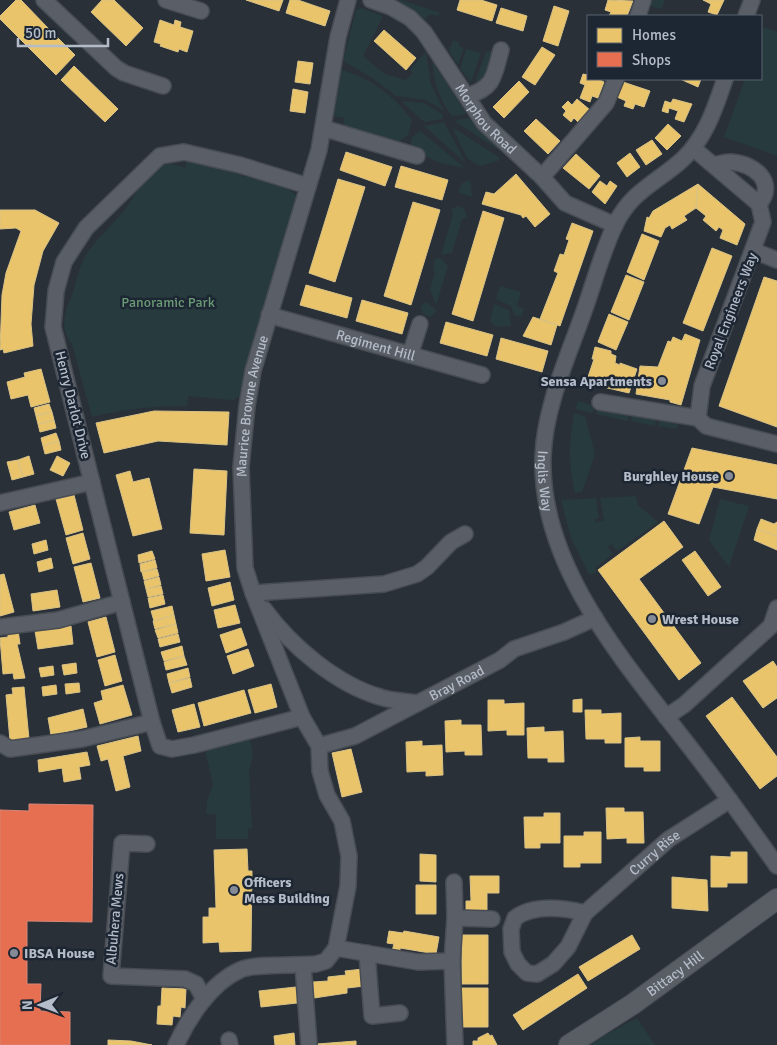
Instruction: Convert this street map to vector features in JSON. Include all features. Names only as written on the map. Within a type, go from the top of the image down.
[{"type":"main road","name":"Bittacy Hill","points":[[569,1045],[633,1004],[777,899]]},
{"type":"street","points":[[44,0],[116,68],[124,73],[162,86]]},
{"type":"street","points":[[166,0],[201,11]]},
{"type":"street","name":"Maurice Browne Avenue","points":[[319,746],[302,717],[245,568],[242,541],[241,467],[249,393],[323,128],[338,37],[348,0]]},
{"type":"street","name":"Morphou Road","points":[[374,0],[410,18],[424,32],[484,123],[542,177],[565,203],[615,225]]},
{"type":"street","points":[[638,15],[643,0]]},
{"type":"street","points":[[746,15],[752,0]]},
{"type":"street","points":[[467,96],[483,90],[491,84],[500,50]]},
{"type":"street","points":[[542,177],[606,103],[616,80]]},
{"type":"street","name":"Inglis Way","points":[[725,80],[704,133],[692,148],[671,168],[635,195],[615,225],[554,395],[546,426],[543,456],[548,512],[558,546],[595,618],[620,659],[730,800],[777,866]]},
{"type":"street","points":[[323,128],[417,156]]},
{"type":"street","points":[[692,148],[714,164],[758,204],[772,196],[774,192],[771,176],[764,171],[730,162],[714,164]]},
{"type":"street","name":"Henry Darlot Drive","points":[[302,717],[172,749],[160,746],[152,722],[53,327],[56,291],[64,262],[86,228],[160,156],[184,152],[240,165],[308,186]]},
{"type":"street","name":"Royal Engineers Way","points":[[698,418],[702,386],[719,336],[754,251],[763,222],[758,204]]},
{"type":"street","points":[[754,251],[777,260]]},
{"type":"street","name":"Regiment Hill","points":[[270,315],[482,375]]},
{"type":"street","points":[[410,355],[420,324]]},
{"type":"street","points":[[600,402],[698,418],[706,426],[777,444]]},
{"type":"street","points":[[0,503],[92,482]]},
{"type":"street","points":[[253,593],[384,584],[417,574],[427,568],[451,542],[465,534]]},
{"type":"street","points":[[253,593],[300,651],[356,688],[382,698],[418,703]]},
{"type":"street","points":[[0,627],[58,620],[122,602]]},
{"type":"street","points":[[666,717],[684,705],[771,626],[777,608]]},
{"type":"street","name":"Bray Road","points":[[319,746],[355,736],[500,660],[514,648],[564,632],[595,618]]},
{"type":"street","points":[[0,743],[10,749],[48,745],[152,722]]},
{"type":"street","points":[[176,1045],[204,999],[240,970],[303,965],[326,961],[336,948],[348,886],[349,856],[342,821],[327,795],[320,771],[319,746]]},
{"type":"street","name":"Curry Rise","points":[[585,914],[570,909],[533,909],[523,912],[516,918],[510,940],[512,952],[518,964],[527,973],[537,974],[553,964],[568,947],[585,914],[670,839],[730,800]]},
{"type":"street","name":"Albuhera Mews","points":[[147,844],[122,843],[111,976],[185,979],[196,984],[204,999]]},
{"type":"street","points":[[454,882],[455,918],[452,961],[455,1045]]},
{"type":"street","points":[[455,918],[492,919]]},
{"type":"street","points":[[336,948],[418,962],[452,961]]},
{"type":"street","points":[[366,953],[372,1016],[400,1014]]},
{"type":"street","points":[[303,965],[309,1045]]},
{"type":"green space","points":[[398,0],[440,13],[438,16],[430,14],[425,19]]},
{"type":"green space","points":[[647,0],[665,0],[662,8],[659,9],[648,5]]},
{"type":"green space","points":[[361,8],[383,16],[363,56],[385,74],[406,80],[413,73],[410,70],[426,51],[431,84],[444,111],[426,100],[396,96],[371,77],[343,61],[356,10]]},
{"type":"green space","points":[[764,27],[777,32],[777,156],[724,137],[745,80],[762,80],[762,33]]},
{"type":"green space","points":[[453,40],[460,43],[459,46],[464,48],[458,65],[449,51]]},
{"type":"green space","points":[[466,49],[481,53],[471,82],[460,69]]},
{"type":"green space","points":[[486,51],[491,52],[492,56],[486,76],[481,83],[480,81],[475,83]]},
{"type":"green space","points":[[432,61],[467,114],[452,116],[447,110],[438,90]]},
{"type":"green space","points":[[341,70],[362,77],[389,95],[412,120],[408,135],[396,143],[343,127],[344,118],[334,116]]},
{"type":"green space","points":[[401,101],[424,103],[442,114],[443,119],[424,122]]},
{"type":"green space","points":[[469,118],[507,155],[454,121]]},
{"type":"green space","points":[[444,122],[466,163],[424,126]]},
{"type":"green space","points":[[452,127],[500,158],[498,161],[480,166],[468,159]]},
{"type":"green space","points":[[420,131],[465,168],[440,163],[410,148],[412,137]]},
{"type":"green space","name":"Panoramic Park","points":[[187,159],[288,189],[299,197],[242,395],[233,400],[188,396],[187,406],[139,408],[92,417],[72,344],[66,334],[64,324],[65,313],[81,267],[90,249],[126,208],[148,175],[159,167],[169,164],[185,168]]},
{"type":"green space","points":[[470,180],[472,197],[458,192],[462,183]]},
{"type":"green space","points":[[458,206],[464,208],[467,217],[462,219],[452,253],[441,255],[453,214],[451,209]]},
{"type":"green space","points":[[440,258],[448,266],[436,305],[430,290],[435,272],[433,268],[435,259]]},
{"type":"green space","points":[[500,286],[521,292],[517,306],[524,309],[521,317],[514,315],[511,306],[496,299]]},
{"type":"green space","points":[[426,302],[437,311],[430,317],[422,313],[421,306]]},
{"type":"green space","points":[[494,304],[509,310],[511,326],[496,327],[490,321]]},
{"type":"green space","points":[[578,401],[595,406],[593,413],[575,409]]},
{"type":"green space","points":[[598,407],[629,414],[628,421],[596,414]]},
{"type":"green space","points":[[574,413],[585,416],[595,454],[582,492],[575,493],[570,453]]},
{"type":"green space","points":[[632,415],[656,419],[655,426],[631,421]]},
{"type":"green space","points":[[660,420],[678,423],[677,429],[658,426]]},
{"type":"green space","points":[[636,496],[638,505],[658,522],[617,551],[611,544],[608,547],[613,554],[595,568],[597,573],[589,574],[571,538],[561,500],[596,498],[599,518],[595,519],[596,523],[604,520],[600,498]]},
{"type":"green space","points":[[720,499],[749,506],[729,567],[709,540]]},
{"type":"green space","points":[[250,738],[253,755],[249,772],[252,828],[248,829],[248,839],[216,839],[216,814],[206,814],[207,801],[213,784],[205,750]]},
{"type":"green space","points":[[637,1018],[655,1045],[587,1045]]},
{"type":"building: Homes","points":[[16,0],[21,0],[47,27],[27,46],[0,19],[0,16]]},
{"type":"building: Homes","points":[[102,0],[114,0],[143,28],[126,46],[91,12]]},
{"type":"building: Homes","points":[[246,0],[283,0],[279,11]]},
{"type":"building: Homes","points":[[290,0],[298,0],[330,11],[325,26],[286,13]]},
{"type":"building: Homes","points":[[460,0],[481,0],[497,5],[492,21],[457,10]]},
{"type":"building: Homes","points":[[608,0],[633,1],[627,15],[610,15],[611,12],[605,10]]},
{"type":"building: Homes","points":[[703,0],[724,0],[717,15],[708,12],[711,4]]},
{"type":"building: Homes","points":[[554,6],[569,11],[558,46],[543,41]]},
{"type":"building: Homes","points":[[501,8],[527,16],[523,31],[496,23]]},
{"type":"building: Homes","points":[[160,20],[174,25],[175,20],[181,22],[180,27],[193,31],[187,52],[179,49],[178,52],[154,42]]},
{"type":"building: Homes","points":[[47,27],[75,55],[56,75],[27,46]]},
{"type":"building: Homes","points":[[384,30],[416,58],[406,70],[374,41]]},
{"type":"building: Homes","points":[[542,47],[555,55],[535,85],[522,77]]},
{"type":"building: Homes","points":[[298,61],[313,63],[310,84],[295,82]]},
{"type":"building: Homes","points":[[74,66],[118,109],[105,122],[61,80]]},
{"type":"building: Homes","points":[[583,74],[587,75],[587,80],[600,80],[604,82],[598,98],[592,96],[590,102],[580,98],[585,85],[580,83]]},
{"type":"building: Homes","points":[[682,80],[701,80],[698,87]]},
{"type":"building: Homes","points":[[519,81],[529,92],[504,118],[493,107]]},
{"type":"building: Homes","points":[[623,82],[650,91],[644,107],[635,104],[633,109],[624,106],[626,101],[617,97]]},
{"type":"building: Homes","points":[[293,89],[308,92],[305,113],[290,111]]},
{"type":"building: Homes","points":[[577,99],[590,110],[579,123],[574,118],[571,122],[563,115],[566,111],[562,107],[568,101],[572,105]]},
{"type":"building: Homes","points":[[673,99],[692,104],[684,122],[675,119],[678,111],[669,108],[668,113],[662,111],[665,101],[671,103]]},
{"type":"building: Homes","points":[[536,119],[560,141],[548,154],[524,131]]},
{"type":"building: Homes","points":[[668,124],[681,136],[667,150],[655,138]]},
{"type":"building: Homes","points":[[652,140],[662,154],[646,165],[636,150]]},
{"type":"building: Homes","points":[[346,152],[392,167],[385,186],[340,170]]},
{"type":"building: Homes","points":[[630,153],[640,167],[627,177],[617,163]]},
{"type":"building: Homes","points":[[576,154],[600,176],[589,189],[563,168]]},
{"type":"building: Homes","points":[[401,166],[448,180],[442,200],[395,187]]},
{"type":"building: Homes","points":[[516,174],[550,214],[535,227],[526,216],[523,218],[521,215],[482,204],[486,192],[494,194]]},
{"type":"building: Homes","points":[[338,179],[365,187],[335,282],[309,273]]},
{"type":"building: Homes","points":[[600,181],[607,186],[610,181],[617,186],[605,204],[592,192]]},
{"type":"building: Homes","points":[[698,184],[745,224],[737,245],[720,238],[723,230],[719,227],[716,231],[703,220],[706,216],[696,208]]},
{"type":"building: Homes","points":[[698,184],[696,208],[684,216],[687,220],[672,229],[670,225],[665,228],[661,237],[644,231],[647,217],[649,218],[653,211]]},
{"type":"building: Homes","points":[[413,202],[440,210],[411,305],[384,296]]},
{"type":"building: Homes","points":[[0,210],[35,210],[59,223],[43,251],[34,285],[31,324],[33,346],[4,353],[3,349],[0,350],[2,295],[6,273],[21,231],[16,228],[0,229]]},
{"type":"building: Homes","points":[[483,211],[504,218],[473,321],[452,314]]},
{"type":"building: Homes","points":[[572,223],[593,231],[560,326],[540,319],[558,273],[554,271],[560,254],[564,255],[569,240],[566,239]]},
{"type":"building: Homes","points":[[642,234],[659,241],[644,280],[627,272]]},
{"type":"building: Homes","points":[[712,248],[732,256],[703,331],[683,323]]},
{"type":"building: Homes","points":[[626,275],[644,282],[629,320],[611,312]]},
{"type":"building: Homes","points":[[764,277],[777,281],[777,427],[719,406]]},
{"type":"building: Homes","points":[[306,285],[352,298],[347,318],[300,305]]},
{"type":"building: Homes","points":[[362,300],[408,313],[402,334],[356,321]]},
{"type":"building: Homes","points":[[609,314],[628,322],[616,350],[598,342]]},
{"type":"building: Homes","points":[[533,317],[557,325],[551,345],[523,336]]},
{"type":"building: Homes","points":[[446,322],[493,335],[487,356],[440,343]]},
{"type":"building: Homes","name":"Sensa Apartments","points":[[685,334],[700,340],[681,405],[670,402],[670,400],[636,394],[640,366],[658,367],[668,341],[671,342],[673,337],[682,341]]},
{"type":"building: Homes","points":[[501,338],[548,351],[542,372],[496,359]]},
{"type":"building: Homes","points":[[595,347],[611,351],[611,354],[616,356],[615,363],[637,369],[629,393],[586,383],[594,359],[592,359]]},
{"type":"building: Homes","points":[[41,369],[50,402],[31,407],[28,395],[11,399],[7,382],[25,377],[24,373]]},
{"type":"building: Homes","points":[[49,404],[52,412],[36,416],[34,408]]},
{"type":"building: Homes","points":[[154,411],[229,412],[227,445],[158,441],[104,453],[96,423]]},
{"type":"building: Homes","points":[[52,412],[54,420],[38,424],[36,416]]},
{"type":"building: Homes","points":[[54,420],[56,428],[40,432],[38,424]]},
{"type":"building: Homes","points":[[56,433],[59,441],[43,446],[41,438]]},
{"type":"building: Homes","points":[[59,441],[61,450],[45,454],[43,446]]},
{"type":"building: Homes","name":"Burghley House","points":[[692,448],[777,465],[777,499],[713,487],[699,524],[668,514]]},
{"type":"building: Homes","points":[[29,456],[34,474],[23,477],[18,460]]},
{"type":"building: Homes","points":[[57,456],[70,463],[63,476],[50,470]]},
{"type":"building: Homes","points":[[18,460],[23,477],[12,480],[7,462]]},
{"type":"building: Homes","points":[[194,469],[227,471],[224,535],[190,533]]},
{"type":"building: Homes","points":[[130,471],[133,482],[149,478],[162,529],[133,536],[116,475]]},
{"type":"building: Homes","points":[[74,495],[83,530],[66,535],[56,499]]},
{"type":"building: Homes","points":[[35,505],[40,523],[14,530],[9,512]]},
{"type":"building: Homes","points":[[761,519],[774,524],[777,522],[777,536],[757,529]]},
{"type":"building: Homes","name":"Wrest House","points":[[664,521],[683,547],[639,579],[701,663],[679,680],[598,570]]},
{"type":"building: Homes","points":[[757,529],[777,536],[777,550],[754,540]]},
{"type":"building: Homes","points":[[83,533],[90,559],[73,564],[66,538]]},
{"type":"building: Homes","points":[[46,540],[48,550],[34,554],[32,544]]},
{"type":"building: Homes","points":[[225,550],[230,577],[206,581],[202,554]]},
{"type":"building: Homes","points":[[152,551],[155,559],[139,563],[138,555]]},
{"type":"building: Homes","points":[[695,551],[721,587],[708,596],[682,560]]},
{"type":"building: Homes","points":[[51,558],[53,568],[39,572],[37,562]]},
{"type":"building: Homes","points":[[155,560],[157,568],[141,572],[140,564]]},
{"type":"building: Homes","points":[[91,563],[100,598],[83,602],[74,567]]},
{"type":"building: Homes","points":[[157,569],[159,576],[144,580],[142,572]]},
{"type":"building: Homes","points":[[4,574],[14,612],[0,616],[0,575]]},
{"type":"building: Homes","points":[[159,577],[161,585],[146,589],[144,581]]},
{"type":"building: Homes","points":[[230,582],[234,600],[212,606],[208,588]]},
{"type":"building: Homes","points":[[161,586],[163,594],[148,597],[146,589]]},
{"type":"building: Homes","points":[[57,590],[60,607],[33,611],[31,594]]},
{"type":"building: Homes","points":[[163,595],[165,604],[150,608],[148,598]]},
{"type":"building: Homes","points":[[235,605],[240,623],[218,628],[214,610]]},
{"type":"building: Homes","points":[[172,606],[174,615],[154,621],[151,611]]},
{"type":"building: Homes","points":[[174,615],[176,624],[155,629],[153,621]]},
{"type":"building: Homes","points":[[106,617],[115,652],[97,657],[88,622]]},
{"type":"building: Homes","points":[[176,624],[178,633],[158,638],[155,630]]},
{"type":"building: Homes","points":[[71,626],[73,644],[38,649],[35,631]]},
{"type":"building: Homes","points":[[241,628],[247,645],[226,653],[220,635]]},
{"type":"building: Homes","points":[[18,630],[20,644],[17,644],[25,678],[14,679],[13,673],[3,674],[0,638],[8,637],[8,632]]},
{"type":"building: Homes","points":[[178,634],[180,642],[160,647],[158,639]]},
{"type":"building: Homes","points":[[182,646],[184,656],[164,661],[161,652]]},
{"type":"building: Homes","points":[[248,649],[254,666],[233,674],[227,656]]},
{"type":"building: Homes","points":[[115,655],[122,681],[105,686],[98,660]]},
{"type":"building: Homes","points":[[184,656],[187,665],[166,670],[164,662]]},
{"type":"building: Homes","points":[[773,661],[777,667],[777,698],[763,708],[743,681]]},
{"type":"building: Homes","points":[[76,663],[77,673],[64,675],[62,665]]},
{"type":"building: Homes","points":[[53,666],[54,675],[41,677],[39,668]]},
{"type":"building: Homes","points":[[188,668],[190,677],[169,683],[167,674]]},
{"type":"building: Homes","points":[[190,678],[192,687],[172,693],[169,683]]},
{"type":"building: Homes","points":[[79,683],[80,692],[66,694],[65,684]]},
{"type":"building: Homes","points":[[271,684],[277,707],[255,713],[248,690]]},
{"type":"building: Homes","points":[[56,685],[57,694],[43,696],[42,687]]},
{"type":"building: Homes","points":[[123,685],[132,715],[100,724],[94,703],[103,700],[101,691]]},
{"type":"building: Homes","points":[[24,687],[29,739],[10,741],[6,695],[13,694],[12,688]]},
{"type":"building: Homes","points":[[244,690],[251,713],[204,726],[198,703]]},
{"type":"building: Homes","points":[[732,697],[777,757],[777,776],[760,789],[706,716]]},
{"type":"building: Homes","points":[[582,699],[582,712],[573,712],[573,700]]},
{"type":"building: Homes","points":[[488,700],[504,700],[504,704],[524,703],[524,735],[507,735],[507,730],[488,731]]},
{"type":"building: Homes","points":[[194,704],[200,727],[178,732],[172,710]]},
{"type":"building: Homes","points":[[83,709],[87,727],[51,735],[48,718]]},
{"type":"building: Homes","points":[[585,710],[601,710],[601,714],[621,713],[621,743],[605,743],[605,739],[586,739]]},
{"type":"building: Homes","points":[[461,720],[461,725],[481,725],[482,755],[465,755],[465,751],[446,752],[445,721]]},
{"type":"building: Homes","points":[[544,727],[544,732],[563,731],[564,762],[548,762],[548,758],[528,758],[527,728]]},
{"type":"building: Homes","points":[[138,736],[141,751],[123,756],[130,787],[116,791],[108,759],[101,761],[97,746]]},
{"type":"building: Homes","points":[[640,737],[640,741],[660,741],[660,771],[644,771],[644,767],[625,767],[625,738]]},
{"type":"building: Homes","points":[[422,741],[422,746],[442,745],[443,775],[426,776],[426,771],[407,772],[406,742]]},
{"type":"building: Homes","points":[[351,749],[362,792],[342,797],[332,753]]},
{"type":"building: Homes","points":[[87,752],[90,765],[79,767],[81,779],[64,782],[62,768],[39,772],[38,760]]},
{"type":"building: Homes","points":[[606,808],[624,808],[624,812],[643,812],[644,843],[627,843],[627,838],[607,839]]},
{"type":"building: Homes","points":[[544,813],[560,813],[560,843],[540,843],[540,848],[525,848],[524,817],[544,817]]},
{"type":"building: Homes","points":[[584,832],[601,832],[601,863],[580,863],[580,867],[564,867],[564,836],[584,836]]},
{"type":"building: Homes","name":"Officers Mess Building","points":[[247,849],[248,871],[252,871],[251,951],[220,952],[219,942],[203,943],[203,917],[209,917],[209,908],[216,908],[214,850]]},
{"type":"building: Homes","points":[[731,852],[747,852],[747,883],[727,883],[727,887],[711,887],[711,856],[731,857]]},
{"type":"building: Homes","points":[[420,854],[436,855],[436,882],[420,881]]},
{"type":"building: Homes","points":[[470,876],[499,876],[499,893],[487,893],[487,913],[466,913],[466,901],[471,901]]},
{"type":"building: Homes","points":[[672,877],[707,880],[708,911],[672,908]]},
{"type":"building: Homes","points":[[416,885],[436,885],[436,914],[416,914]]},
{"type":"building: Homes","points":[[389,931],[403,933],[404,931],[439,937],[436,954],[400,948],[400,952],[392,951],[394,944],[387,943]]},
{"type":"building: Homes","points":[[462,935],[488,935],[488,984],[462,984]]},
{"type":"building: Homes","points":[[632,935],[640,949],[588,981],[579,967]]},
{"type":"building: Homes","points":[[363,969],[365,986],[347,988],[347,993],[314,998],[313,982],[328,981],[328,977],[346,975],[345,971]]},
{"type":"building: Homes","points":[[578,974],[587,988],[523,1030],[513,1015]]},
{"type":"building: Homes","points":[[296,987],[297,1003],[261,1007],[259,991]]},
{"type":"building: Homes","points":[[162,988],[186,989],[185,1008],[181,1007],[180,1017],[173,1016],[172,1025],[157,1024]]},
{"type":"building: Homes","points":[[461,988],[488,988],[488,1027],[461,1027]]},
{"type":"building: Homes","points":[[294,1033],[295,1045],[275,1045],[274,1036]]},
{"type":"building: Homes","points":[[488,1033],[490,1036],[492,1035],[497,1045],[473,1045],[473,1041],[478,1041],[478,1038]]},
{"type":"building: Homes","points":[[108,1040],[131,1041],[152,1045],[108,1045]]},
{"type":"building: Homes","points":[[356,1041],[356,1045],[317,1044]]},
{"type":"building: Shops","name":"IBSA House","points":[[29,804],[93,805],[92,922],[27,921],[27,984],[41,984],[40,1011],[70,1012],[70,1045],[0,1045],[0,810],[29,811]]},
{"type":"place","name":"Sensa Apartments","points":[[662,381]]},
{"type":"place","name":"Burghley House","points":[[729,476]]},
{"type":"place","name":"Wrest House","points":[[652,619]]},
{"type":"place","name":"Officers Mess Building","points":[[234,890]]},
{"type":"place","name":"IBSA House","points":[[14,953]]}]
